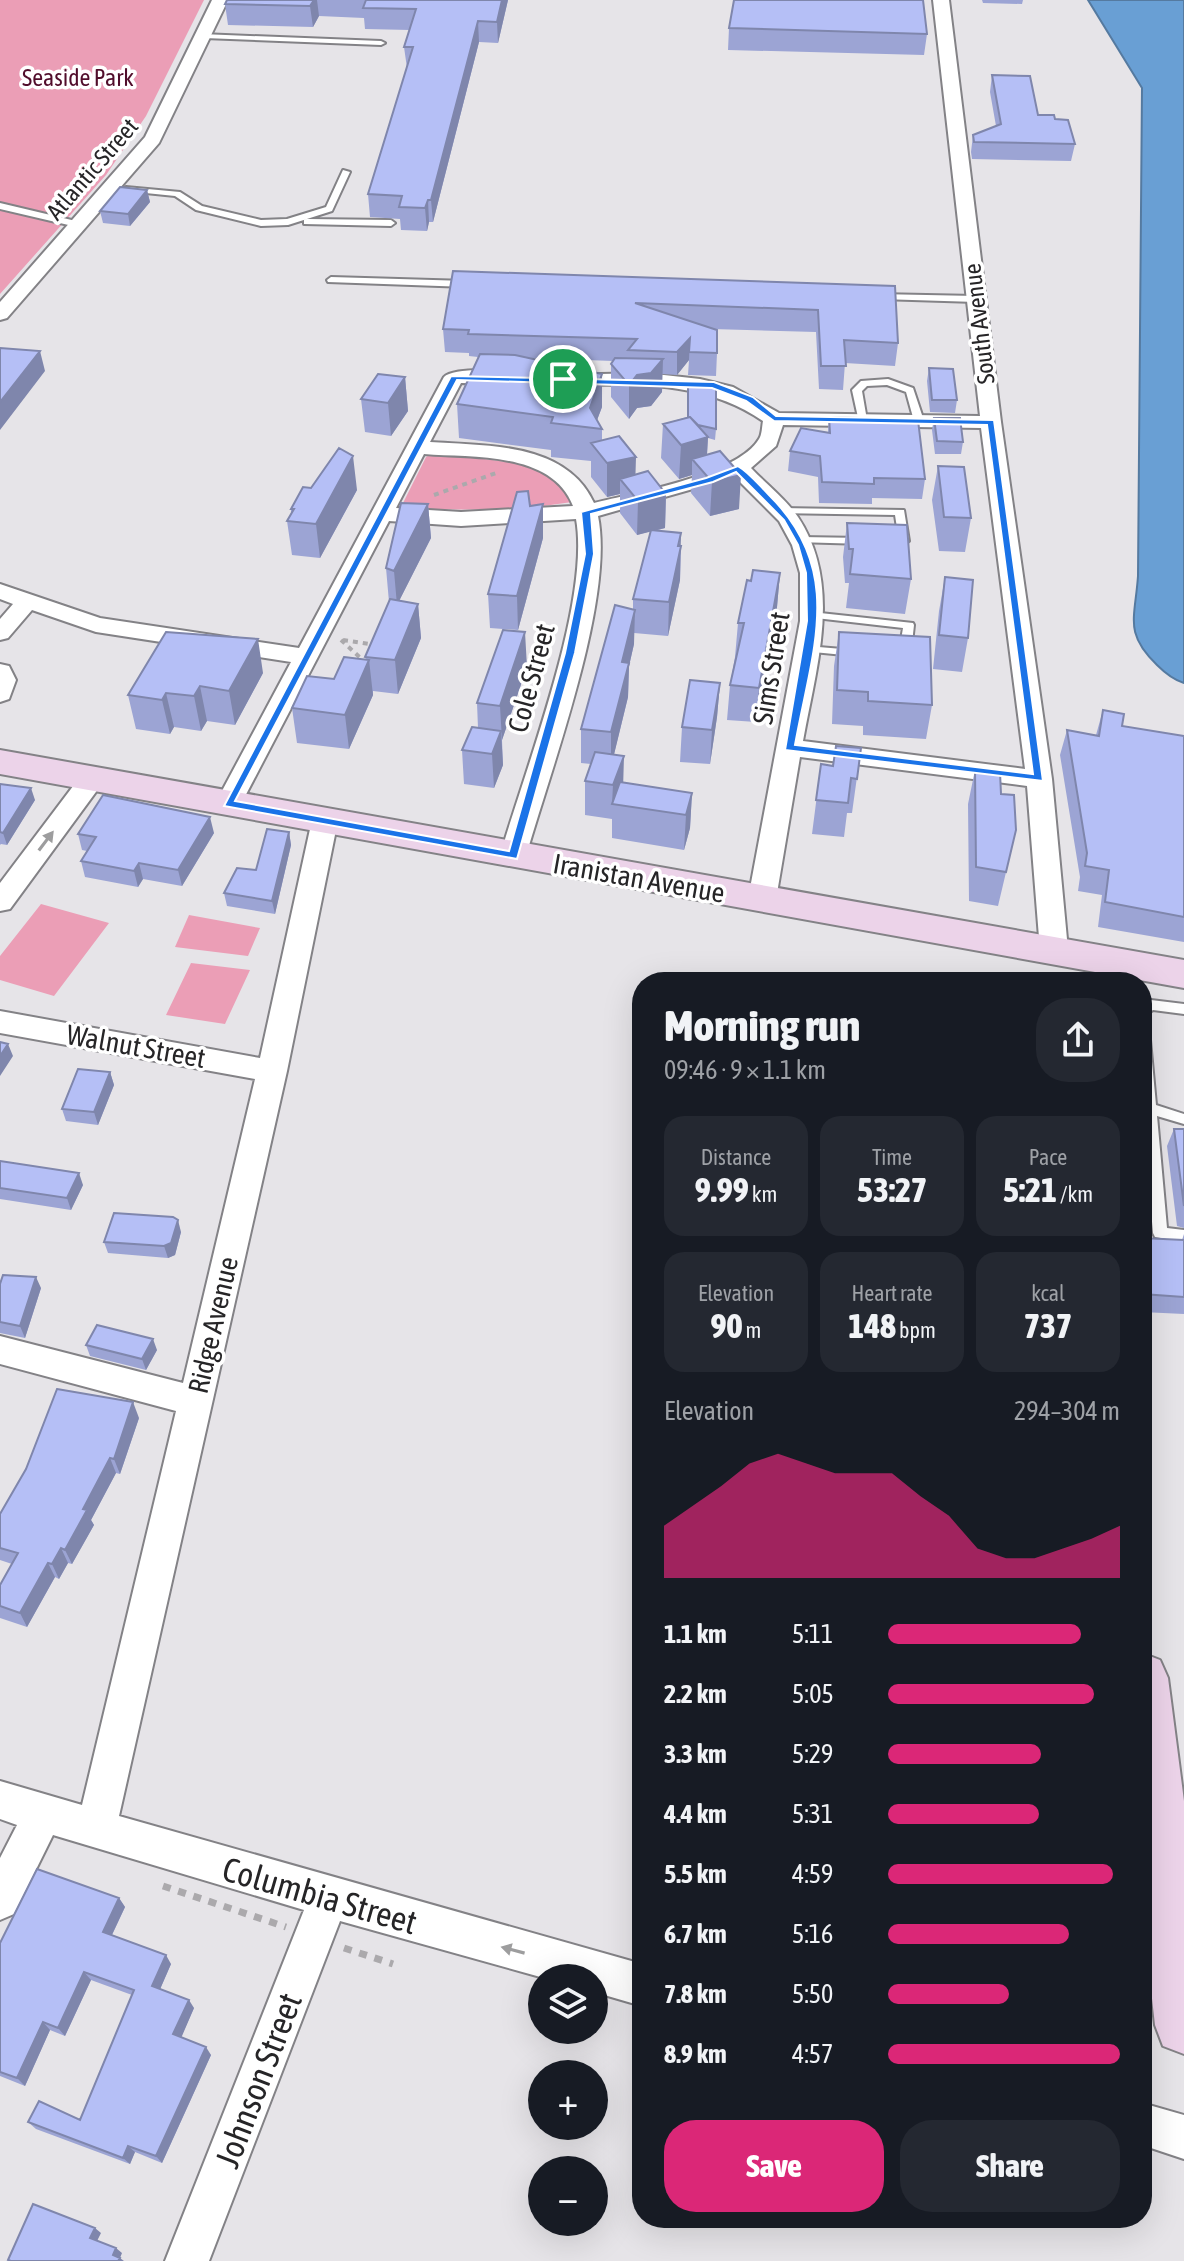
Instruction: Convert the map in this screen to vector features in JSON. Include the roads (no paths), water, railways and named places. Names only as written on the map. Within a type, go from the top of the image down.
[{"type":"street","name":"Atlantic Street","points":[[0,314],[153,139],[220,0]]},
{"type":"street","name":"South Avenue","points":[[941,0],[991,422],[1039,779],[1056,966]]},
{"type":"street","points":[[228,804],[307,657],[329,638],[381,513],[454,377],[671,381],[714,385],[750,399],[774,419],[991,422]]},
{"type":"street","points":[[381,513],[461,519],[586,512],[709,480],[738,468],[769,442],[774,419]]},
{"type":"street","points":[[418,447],[531,461],[555,470],[570,481],[586,512]]},
{"type":"street","name":"Sims Street","points":[[738,468],[780,511],[800,540],[811,573],[807,649],[762,899]]},
{"type":"street","name":"Cole Street","points":[[513,856],[573,639],[590,554],[586,512]]},
{"type":"street","points":[[0,591],[96,625],[307,657]]},
{"type":"street","points":[[0,633],[29,600]]},
{"type":"street","points":[[0,671],[4,680],[0,694]]},
{"type":"street","points":[[789,747],[1039,779]]},
{"type":"street","name":"Iranistan Avenue","points":[[0,762],[762,899],[1056,966],[1117,972]]},
{"type":"street","points":[[0,902],[92,779]]},
{"type":"street","name":"Ridge Avenue","points":[[96,1829],[272,1071],[325,820]]},
{"type":"street","name":"Iranistan Avenue","points":[[1152,973],[1184,974]]},
{"type":"street","name":"Walnut Street","points":[[0,1022],[272,1071]]},
{"type":"street","points":[[0,1350],[195,1401]]},
{"type":"street","points":[[1152,1761],[1184,2025]]},
{"type":"street","name":"Columbia Street","points":[[0,1800],[329,1898],[632,1982]]},
{"type":"street","points":[[0,1900],[43,1815]]},
{"type":"street","name":"Johnson Street","points":[[187,2261],[329,1898]]},
{"type":"street","points":[[1152,2127],[1184,2137]]},
{"type":"lane","points":[[204,36],[381,43]]},
{"type":"lane","points":[[288,222],[329,209],[346,172]]},
{"type":"lane","points":[[110,187],[177,194],[199,208],[239,220],[391,223]]},
{"type":"lane","points":[[0,206],[77,224]]},
{"type":"lane","points":[[331,280],[472,284]]},
{"type":"lane","points":[[862,296],[976,299]]},
{"type":"lane","points":[[862,420],[857,390],[864,383],[888,382],[910,390],[919,421]]},
{"type":"lane","points":[[780,511],[900,512],[906,541],[891,541]]},
{"type":"lane","points":[[800,540],[876,541]]},
{"type":"lane","points":[[811,615],[909,625],[905,658],[891,657]]},
{"type":"lane","points":[[807,649],[863,654]]},
{"type":"lane","points":[[1152,1005],[1184,1009]]},
{"type":"lane","points":[[1152,1110],[1184,1119]]},
{"type":"lane","points":[[1152,1134],[1160,1233],[1184,1236]]},
{"type":"water","points":[[1088,0],[1184,0],[1184,683],[1166,673],[1147,654],[1134,625],[1138,576],[1142,88]]},
{"type":"park label","name":"Seaside Park","points":[[78,77]]}]
